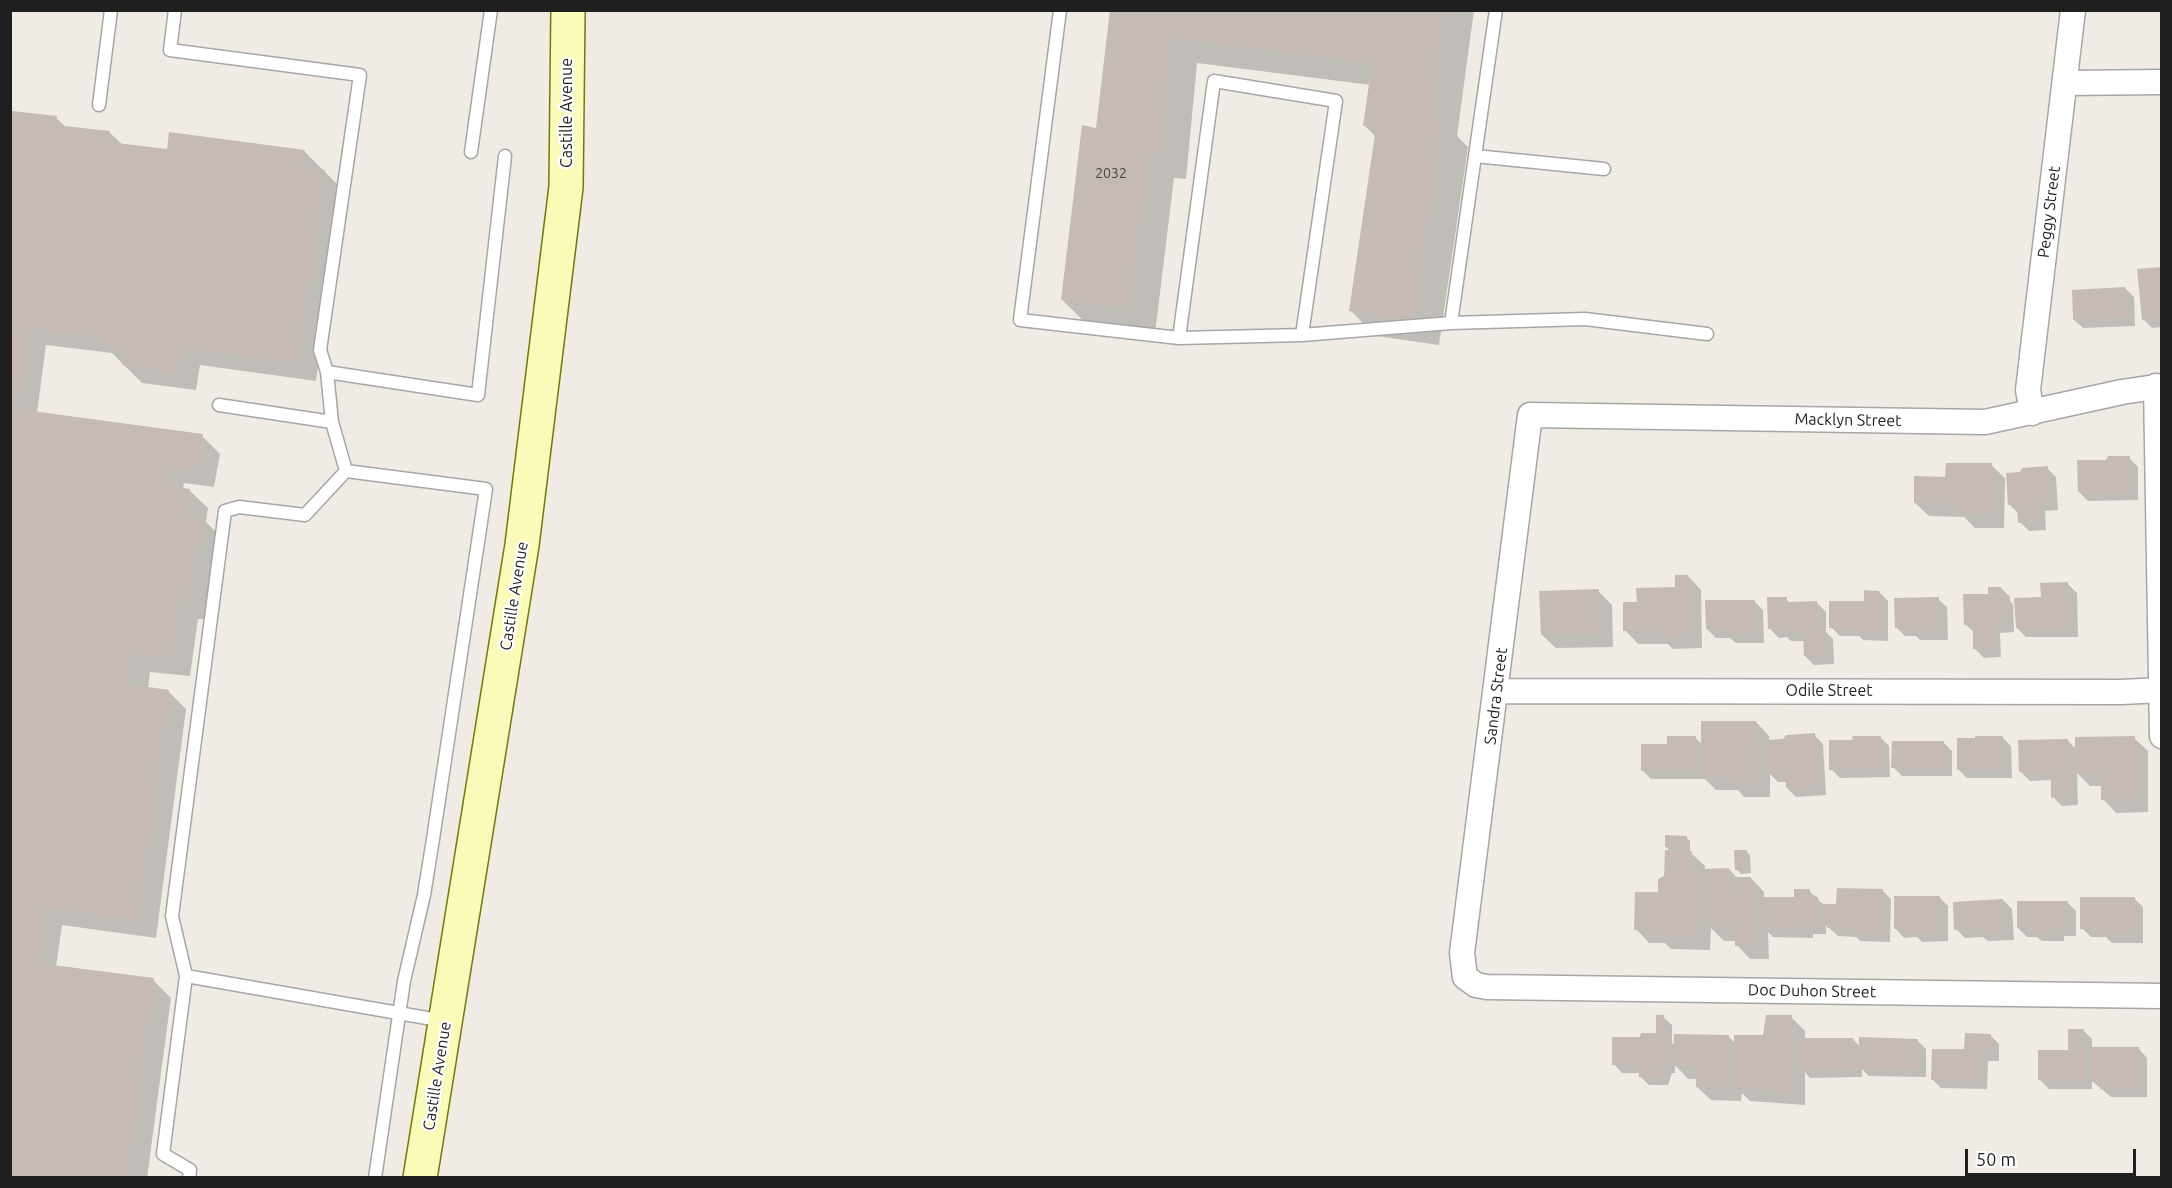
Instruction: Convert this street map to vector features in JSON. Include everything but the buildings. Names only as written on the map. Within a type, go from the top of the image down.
[{"type":"street","name":"Castille Avenue","points":[[420,1178],[522,544],[565,198],[568,10]]},
{"type":"street","name":"Peggy Street","points":[[2032,413],[2028,390],[2073,10]]},
{"type":"street","points":[[2065,83],[2162,82]]},
{"type":"street","points":[[2159,386],[2162,736]]},
{"type":"street","name":"Macklyn Street","points":[[1530,415],[1985,422],[2159,386]]},
{"type":"street","name":"Sandra Street","points":[[1465,977],[1462,953],[1530,415]]},
{"type":"street","name":"Odile Street","points":[[1496,691],[2121,692],[2161,690]]},
{"type":"street","name":"Doc Duhon Street","points":[[1465,977],[1476,985],[1487,987],[2162,996]]},
{"type":"lane","points":[[99,105],[111,10]]},
{"type":"lane","points":[[175,10],[170,50],[360,75],[320,350],[327,372],[332,422],[346,471]]},
{"type":"lane","points":[[471,152],[490,10]]},
{"type":"lane","points":[[1060,10],[1020,320],[1179,338],[1302,335],[1451,323],[1585,319],[1707,334]]},
{"type":"lane","points":[[1451,323],[1496,10]]},
{"type":"lane","points":[[1179,338],[1214,81],[1336,101],[1302,335]]},
{"type":"lane","points":[[327,372],[478,395],[505,156]]},
{"type":"lane","points":[[1475,156],[1604,169]]},
{"type":"lane","points":[[219,405],[332,422]]},
{"type":"lane","points":[[189,1178],[190,1170],[163,1154],[186,976],[172,916],[225,511],[239,507],[305,515],[346,471]]},
{"type":"lane","points":[[346,471],[486,489],[424,895],[404,981],[375,1178]]},
{"type":"lane","points":[[186,976],[446,1022]]}]
